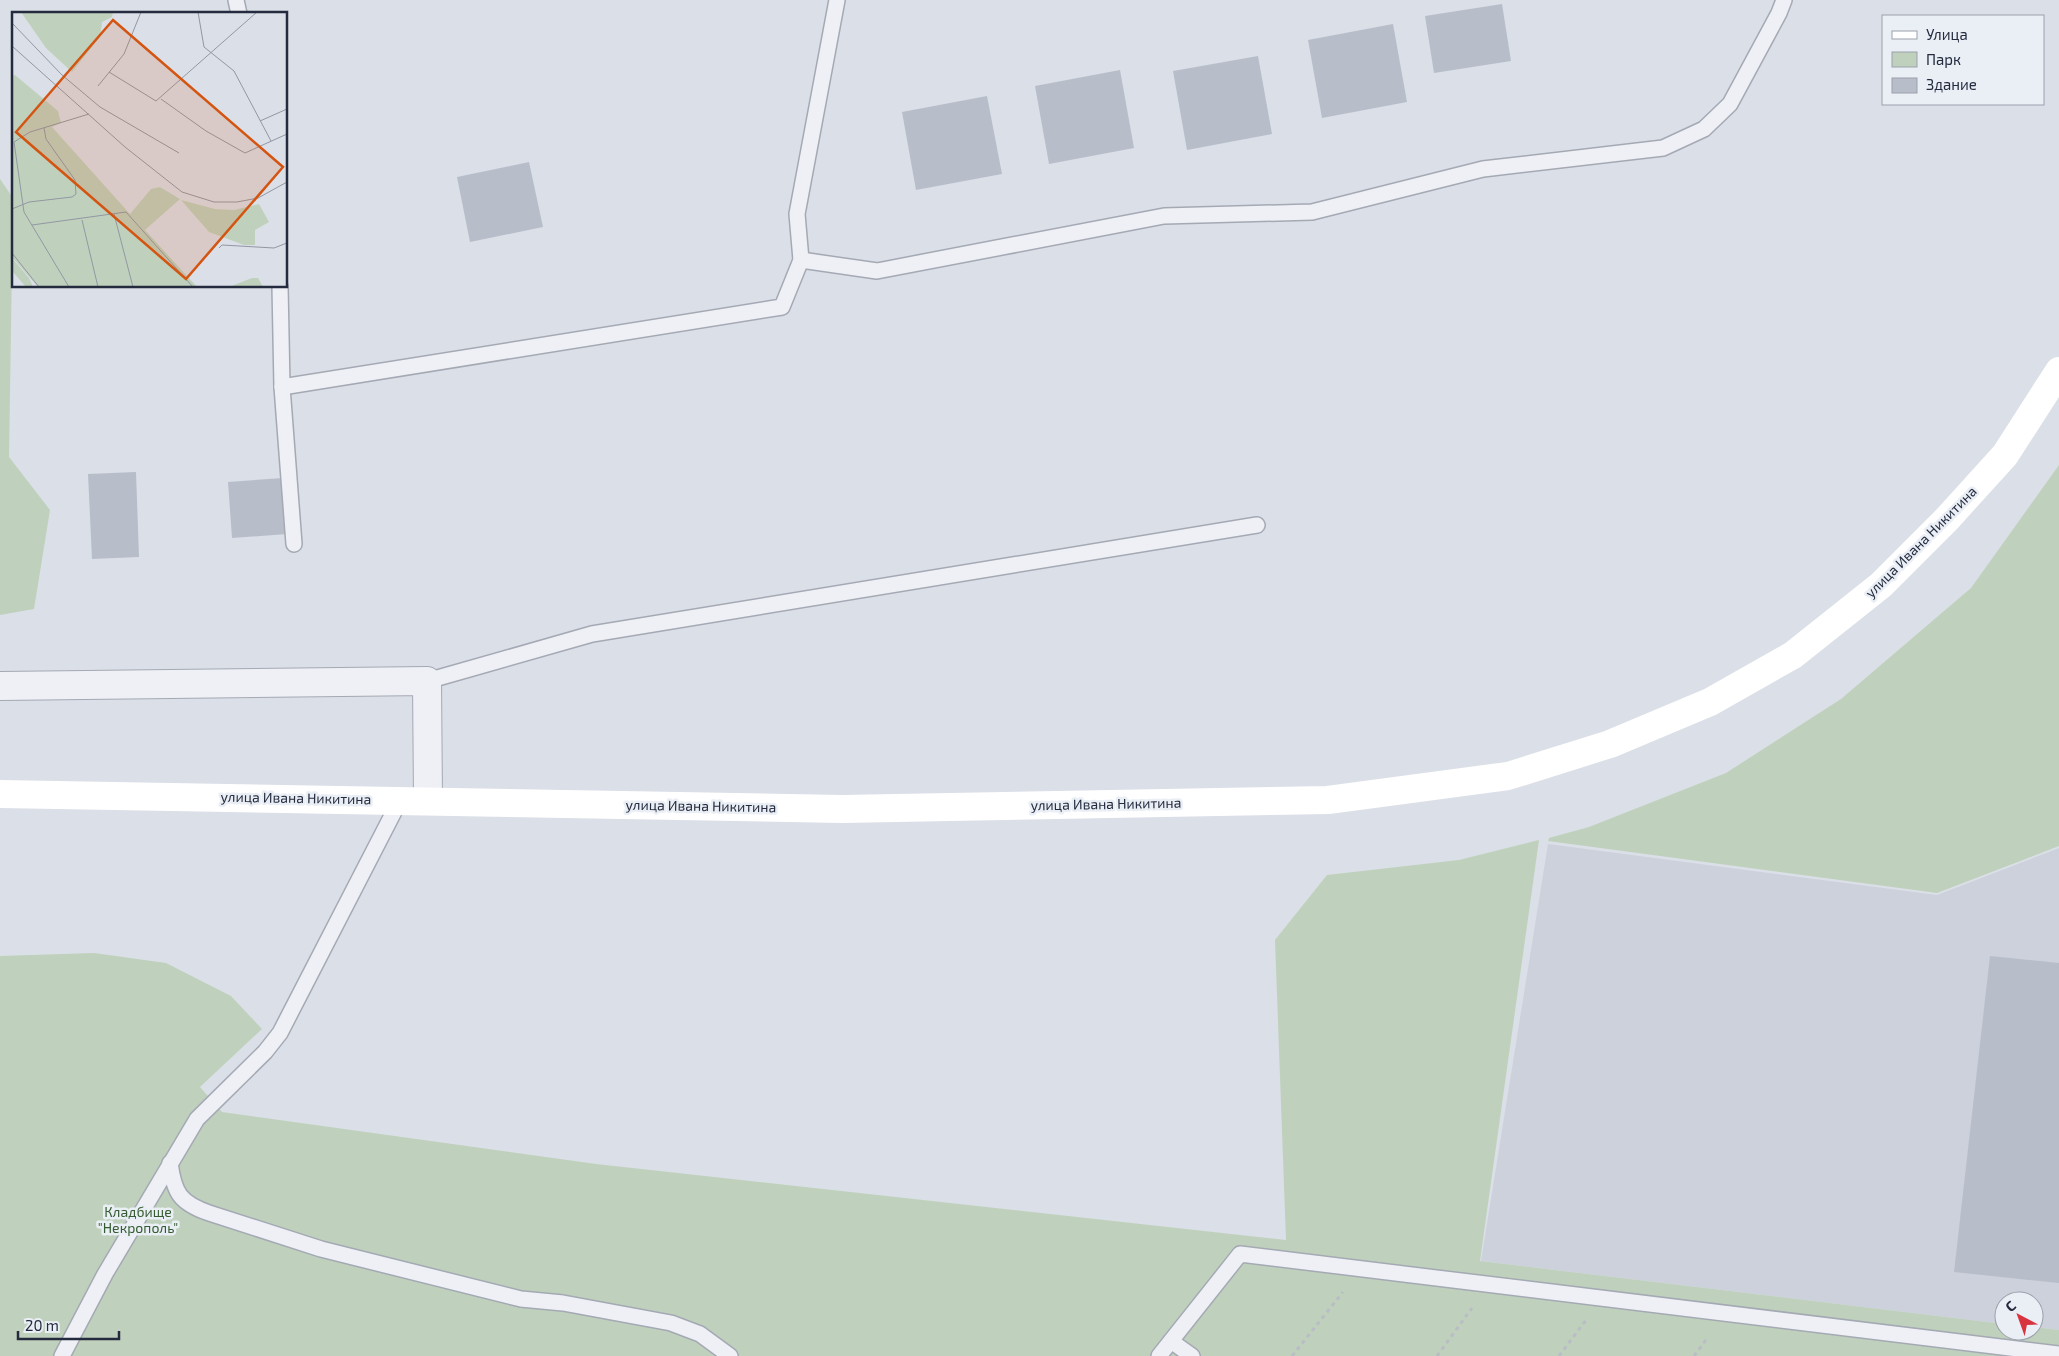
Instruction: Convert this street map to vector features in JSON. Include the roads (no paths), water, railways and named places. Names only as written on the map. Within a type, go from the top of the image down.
[{"type":"main road","name":"улица Ивана Никитина","points":[[0,794],[428,800],[842,809],[1328,800],[1508,776],[1610,744],[1692,710],[1710,702],[1794,654],[1881,585],[1947,519],[2005,455],[2059,371]]},
{"type":"street","points":[[0,686],[427,681],[428,800]]},
{"type":"lane","points":[[282,387],[782,307],[800,260],[797,214],[836,0]]},
{"type":"lane","points":[[800,260],[877,271],[1164,216],[1312,212],[1483,169],[1663,148],[1704,129],[1730,104],[1784,0]]},
{"type":"lane","points":[[280,288],[282,387],[294,544]]},
{"type":"lane","points":[[427,681],[592,634],[1257,525]]},
{"type":"lane","points":[[62,1356],[104,1274],[197,1118],[259,1058],[280,1033],[400,800]]},
{"type":"lane","points":[[170,1163],[173,1184],[179,1196],[194,1207],[209,1213],[321,1249],[522,1299],[645,1316],[672,1323],[700,1334],[730,1356]]},
{"type":"lane","points":[[1159,1356],[1240,1254],[2059,1354]]},
{"type":"lane","points":[[1170,1341],[1192,1356]]},
{"type":"park label","name":"Кладбище \"Некрополь\"","points":[[138,1220]]}]
